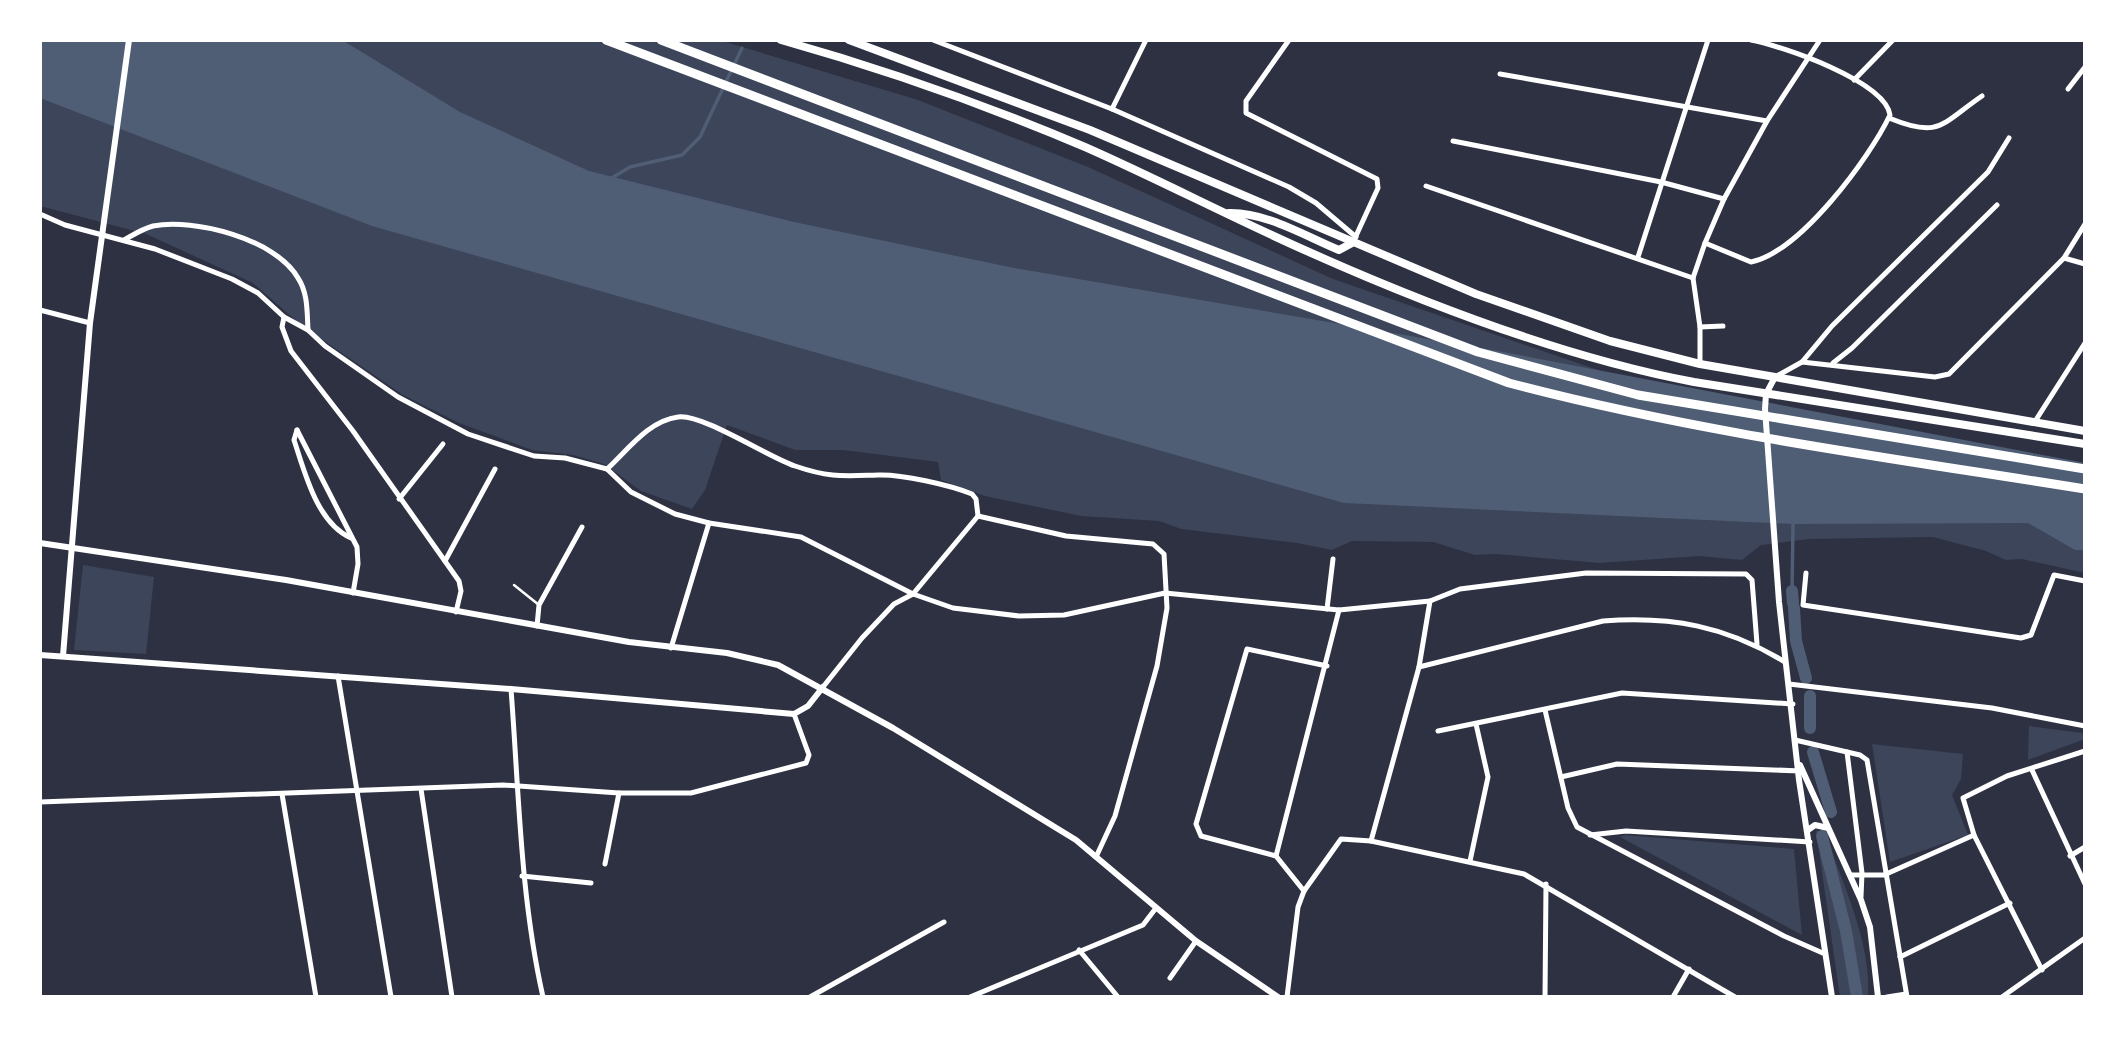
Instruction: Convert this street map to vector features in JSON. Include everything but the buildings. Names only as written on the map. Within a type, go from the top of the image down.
[{"type":"highway","points":[[606,40],[1508,383],[1671,422],[2085,489]]},
{"type":"highway","points":[[661,40],[1478,352],[1638,395],[2085,469]]},
{"type":"main road","points":[[781,40],[852,60],[1084,147],[1324,258],[1540,341],[1652,374],[2085,444]]},
{"type":"main road","points":[[849,40],[1090,131],[1545,320],[1700,364],[2085,431]]},
{"type":"main road","points":[[1226,214],[1245,213],[1262,218],[1339,250],[1354,240]]},
{"type":"street","points":[[63,656],[90,323],[100,234],[129,40]]},
{"type":"street","points":[[933,40],[1112,109],[1289,187],[1316,203],[1354,240],[1378,188],[1377,179],[1246,113],[1246,101],[1289,40]]},
{"type":"street","points":[[1112,109],[1146,40]]},
{"type":"street","points":[[1638,257],[1708,40]]},
{"type":"street","points":[[1705,243],[1751,262],[1773,251],[1819,217],[1889,118],[1888,106],[1854,80],[1808,58],[1766,42],[1751,40]]},
{"type":"street","points":[[1700,364],[1700,327],[1693,278],[1705,243],[1724,199],[1767,121],[1819,40]]},
{"type":"street","points":[[1854,80],[1894,40]]},
{"type":"street","points":[[2068,89],[2085,67]]},
{"type":"street","points":[[1500,74],[1767,121]]},
{"type":"street","points":[[1889,118],[1917,128],[1934,128],[1982,96]]},
{"type":"street","points":[[1832,997],[1785,662],[1766,394],[1774,377],[1802,362],[1832,326],[1988,172],[2009,138]]},
{"type":"street","points":[[1453,141],[1661,182],[1724,199]]},
{"type":"street","points":[[1426,186],[1693,278]]},
{"type":"street","points":[[1832,363],[1852,348],[1997,205]]},
{"type":"street","points":[[40,214],[65,225],[124,240],[232,279],[258,293],[284,317],[308,330],[325,346],[398,397],[444,422],[534,456],[565,458],[607,469],[631,492],[675,514],[709,523],[802,537],[913,594],[953,608],[1019,616],[1064,615],[1165,593],[1339,610],[1430,601],[1460,589],[1586,573],[1746,574],[1752,580],[1756,644]]},
{"type":"street","points":[[124,240],[150,227],[172,224],[223,232],[257,246],[298,275],[306,303],[308,330]]},
{"type":"street","points":[[1802,362],[1832,363],[1935,377],[1949,374],[2064,258],[2085,224]]},
{"type":"street","points":[[2064,258],[2085,264]]},
{"type":"street","points":[[40,310],[90,323]]},
{"type":"street","points":[[284,317],[282,327],[291,351],[353,431],[461,586],[456,612]]},
{"type":"street","points":[[1700,327],[1724,326]]},
{"type":"street","points":[[2033,424],[2085,343]]},
{"type":"street","points":[[40,655],[511,689],[794,714],[808,706],[862,638],[894,604],[913,594],[978,516],[977,501],[972,494],[880,475],[829,477],[792,465],[701,421],[682,416],[664,420],[647,430],[607,469]]},
{"type":"street","points":[[351,538],[336,529],[316,496],[294,440],[297,430],[357,547],[358,564],[353,593]]},
{"type":"street","points":[[399,499],[443,444]]},
{"type":"street","points":[[445,561],[495,469]]},
{"type":"street","points":[[316,496],[329,490]]},
{"type":"street","points":[[978,516],[1066,536],[1153,544],[1161,548],[1167,608],[1147,706],[1115,816],[1096,857]]},
{"type":"street","points":[[671,648],[709,523]]},
{"type":"street","points":[[537,626],[538,605],[582,527]]},
{"type":"street","points":[[40,542],[671,648],[727,653],[767,662],[824,687],[1004,794],[1096,857],[1196,942],[1278,997]]},
{"type":"street","points":[[1327,610],[1333,559]]},
{"type":"street","points":[[1806,573],[1803,605],[2028,638],[2054,575],[2085,581]]},
{"type":"street","points":[[1371,841],[1419,667],[1430,601]]},
{"type":"street","points":[[1276,856],[1339,610]]},
{"type":"street","points":[[1419,667],[1603,621],[1634,619],[1718,629],[1756,644],[1785,662]]},
{"type":"street","points":[[1304,891],[1276,856],[1197,833],[1196,824],[1247,649],[1326,666]]},
{"type":"street","points":[[338,676],[391,997]]},
{"type":"street","points":[[1789,684],[1992,708],[2085,726]]},
{"type":"street","points":[[511,689],[519,786],[522,876],[530,938],[543,997]]},
{"type":"street","points":[[1438,731],[1622,693],[1793,704]]},
{"type":"street","points":[[1545,710],[1573,822],[1590,835],[1784,936],[1825,954]]},
{"type":"street","points":[[40,802],[519,786],[619,793],[691,793],[809,761],[794,714]]},
{"type":"street","points":[[1470,861],[1488,777],[1476,723]]},
{"type":"street","points":[[1795,740],[1864,756],[1867,760],[1906,995],[1887,997]]},
{"type":"street","points":[[2042,970],[1974,835],[1963,798],[2007,776],[2085,751]]},
{"type":"street","points":[[1847,752],[1862,873],[1861,900]]},
{"type":"street","points":[[1561,777],[1617,764],[1799,768]]},
{"type":"street","points":[[1799,768],[1861,900],[1870,927],[1878,997]]},
{"type":"street","points":[[2032,770],[2085,884]]},
{"type":"street","points":[[421,789],[452,997]]},
{"type":"street","points":[[605,864],[619,793]]},
{"type":"street","points":[[282,794],[316,997]]},
{"type":"street","points":[[1808,830],[1818,825],[1828,828]]},
{"type":"street","points":[[1590,835],[1626,831],[1810,842]]},
{"type":"street","points":[[1850,875],[1884,875],[1974,835]]},
{"type":"street","points":[[1287,997],[1297,906],[1304,891],[1341,839],[1371,841],[1524,874],[1546,884],[1735,997]]},
{"type":"street","points":[[2070,856],[2085,848]]},
{"type":"street","points":[[522,876],[591,883]]},
{"type":"street","points":[[1545,997],[1546,884]]},
{"type":"street","points":[[1900,957],[2010,903]]},
{"type":"street","points":[[973,996],[1143,925],[1156,908]]},
{"type":"street","points":[[810,997],[944,922]]},
{"type":"street","points":[[2002,997],[2085,938]]},
{"type":"street","points":[[1170,978],[1196,942]]},
{"type":"street","points":[[1079,950],[1118,997]]},
{"type":"street","points":[[1673,997],[1689,969]]},
{"type":"lane","points":[[514,585],[538,605]]},
{"type":"shaded area","points":[[40,40],[719,40],[918,100],[1088,167],[1333,279],[1630,381],[2085,463],[2085,573],[2022,559],[2006,560],[1986,551],[1933,537],[1809,539],[1761,545],[1742,560],[1700,556],[1599,563],[1496,554],[1475,555],[1433,542],[1352,541],[1332,550],[1297,543],[1181,529],[1159,521],[1081,516],[985,496],[941,480],[938,462],[843,450],[795,450],[727,425],[705,490],[692,509],[641,491],[604,464],[573,455],[532,450],[459,423],[403,395],[301,325],[253,283],[146,234],[40,206]]},
{"type":"shaded area","points":[[40,40],[342,40],[460,112],[589,171],[794,222],[1014,268],[1498,351],[2085,463],[2085,550],[2075,550],[2028,523],[1793,524],[1344,503],[372,226],[40,98]]},
{"type":"shaded area","points":[[83,565],[154,577],[146,654],[74,650]]},
{"type":"shaded area","points":[[2029,726],[2082,733],[2085,739],[2028,760]]},
{"type":"shaded area","points":[[1872,744],[1963,754],[1961,779],[1952,795],[1968,835],[1890,862]]},
{"type":"shaded area","points":[[1816,830],[1826,836],[1855,915],[1866,957],[1868,997],[1840,997]]},
{"type":"shaded area","points":[[1625,835],[1794,849],[1802,935],[1620,837]]},
{"type":"waterway","points":[[610,179],[630,167],[682,155],[700,137],[742,48]]},
{"type":"waterway","points":[[1792,591],[1793,524]]},
{"type":"waterway","points":[[1792,591],[1793,603]]},
{"type":"waterway","points":[[1794,608],[1796,641],[1806,678]]},
{"type":"waterway","points":[[1810,696],[1810,728]]},
{"type":"waterway","points":[[1813,752],[1831,812]]},
{"type":"waterway","points":[[1822,836],[1846,931],[1857,997]]}]
